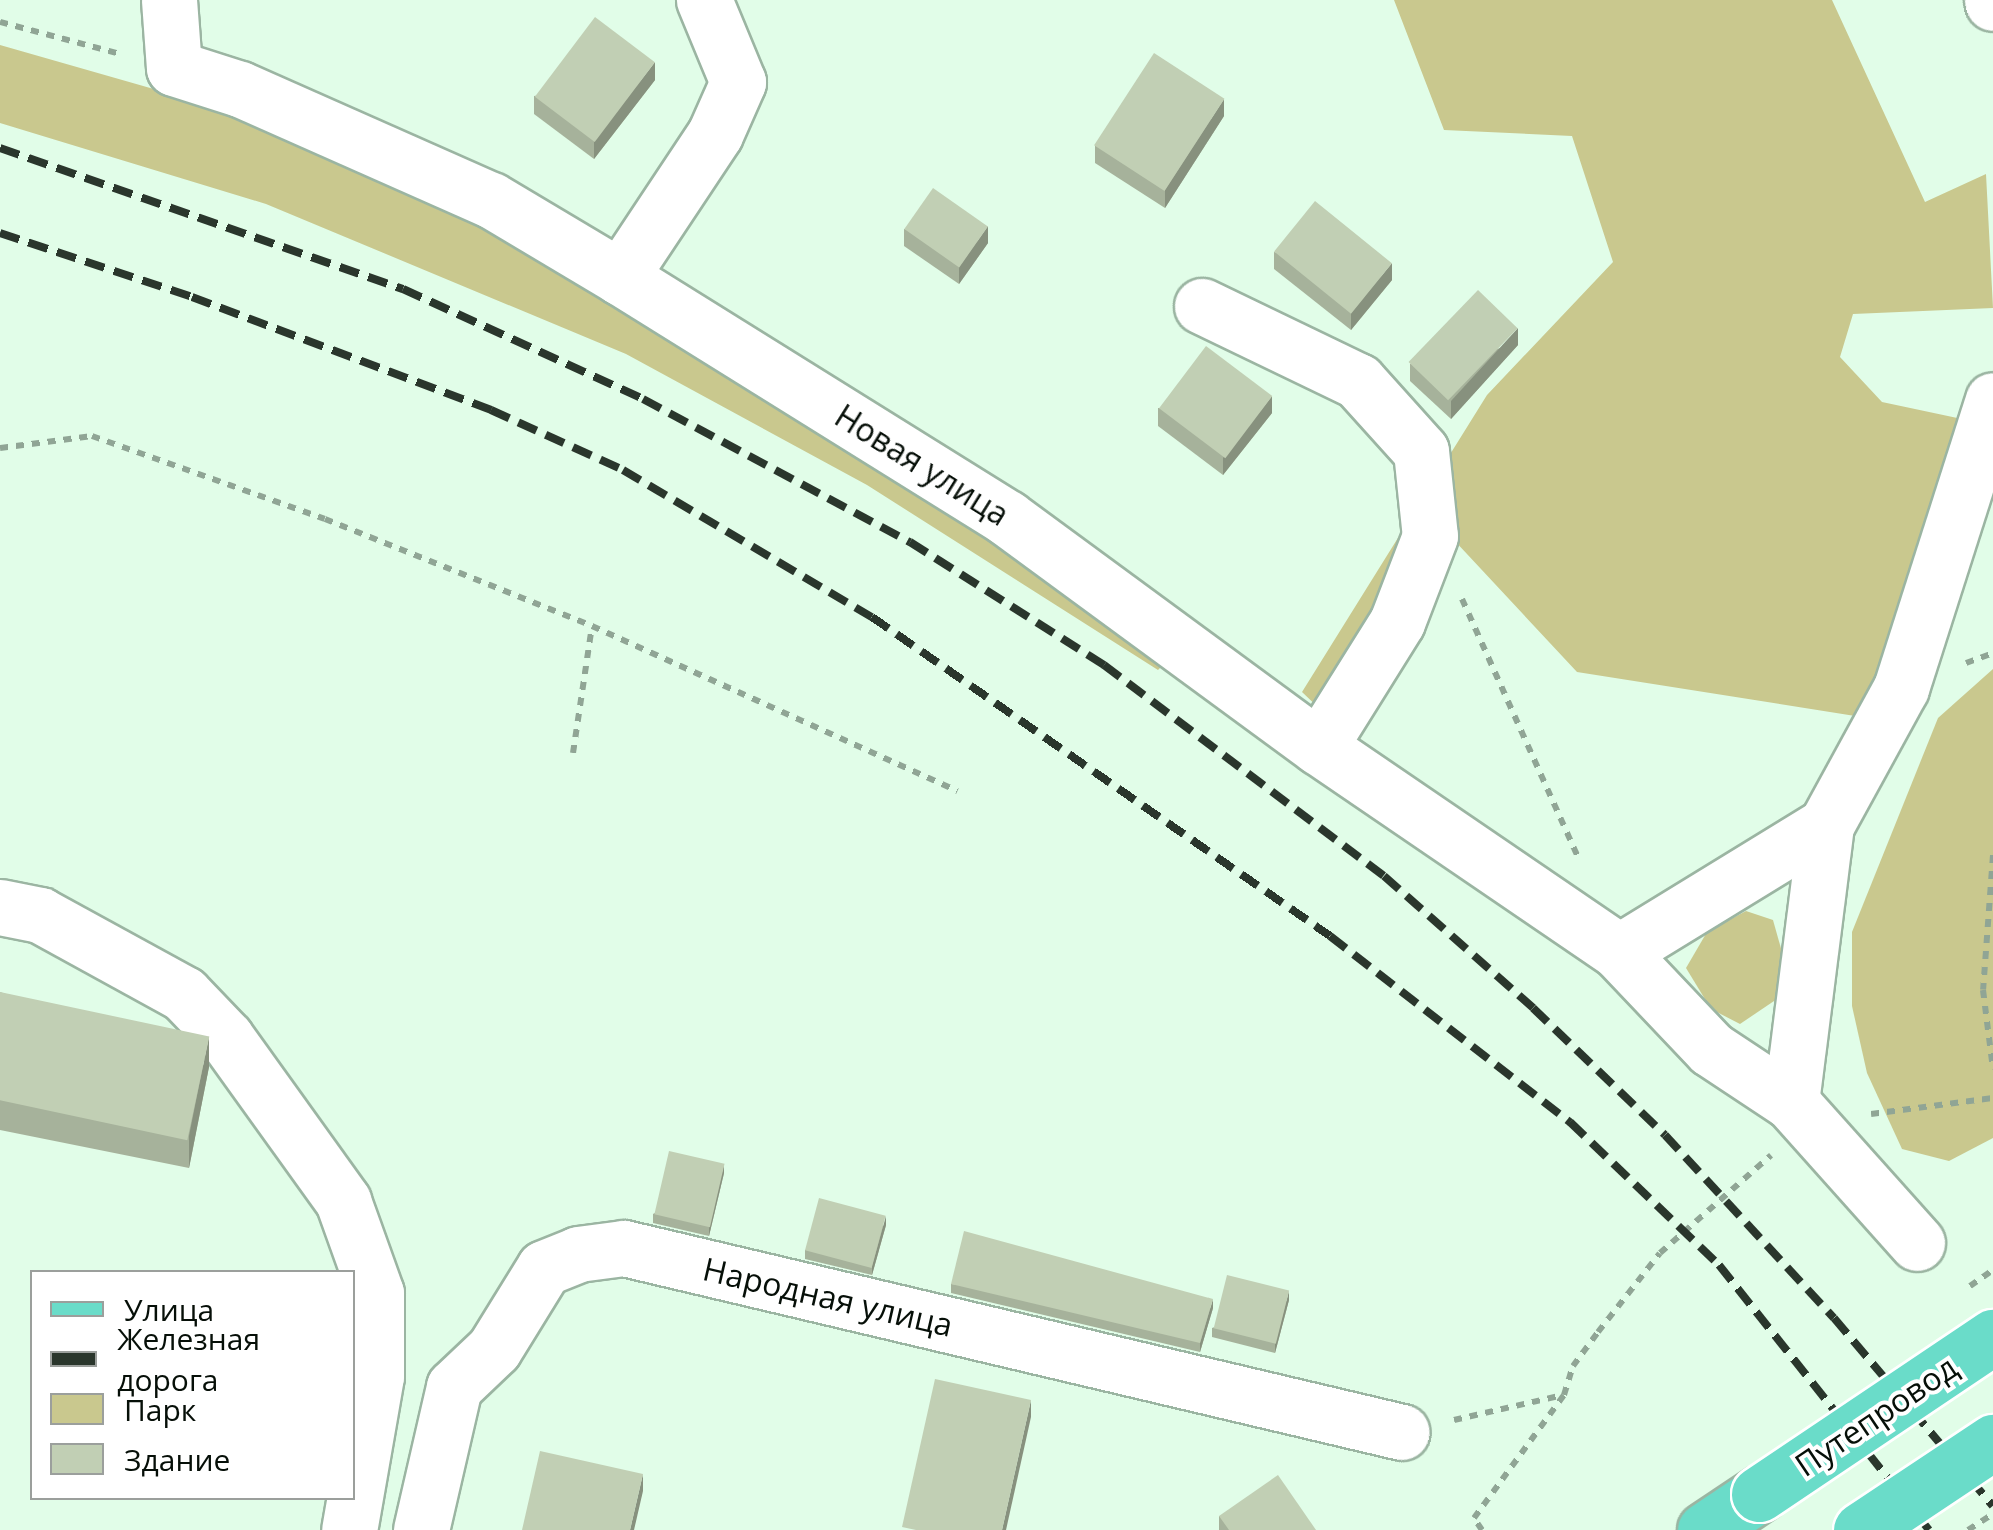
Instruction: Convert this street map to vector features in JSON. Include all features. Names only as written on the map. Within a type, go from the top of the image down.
[{"type":"main road","name":"Путепровод","points":[[1705,1530],[1993,1337]]},
{"type":"main road","points":[[1861,1530],[1993,1442]]},
{"type":"street","points":[[169,0],[174,68]]},
{"type":"street","points":[[620,277],[715,134],[738,82],[704,0]]},
{"type":"street","name":"Новая улица","points":[[174,68],[240,89],[491,200],[1008,518],[1319,747],[1619,952],[1711,1050],[1800,1112],[1916,1244]]},
{"type":"street","points":[[1202,306],[1358,381],[1422,451],[1430,536],[1397,622],[1319,747]]},
{"type":"street","points":[[1800,1112],[1826,825],[1902,688],[1993,400]]},
{"type":"street","points":[[1619,952],[1826,825]]},
{"type":"street","points":[[0,907],[40,915],[184,994],[226,1038],[343,1201],[376,1293],[376,1376],[355,1496]]},
{"type":"street","name":"Народная улица","points":[[420,1530],[454,1387],[494,1350],[544,1268],[578,1254],[624,1248],[1402,1432]]},
{"type":"street","points":[[349,1530],[354,1500]]},
{"type":"path","points":[[0,22],[174,68]]},
{"type":"path","points":[[0,448],[92,436],[325,519],[592,626],[957,791]]},
{"type":"path","points":[[1430,536],[1508,691],[1582,865]]},
{"type":"path","points":[[573,753],[592,626]]},
{"type":"path","points":[[1993,855],[1984,990],[1993,1069]]},
{"type":"path","points":[[1482,1530],[1474,1518],[1564,1395],[1573,1366],[1660,1254],[1800,1112],[1993,1098]]},
{"type":"path","points":[[1402,1432],[1564,1395]]},
{"type":"path","points":[[1968,1530],[1993,1514]]},
{"type":"green space","points":[[1394,0],[1832,0],[1925,202],[1986,174],[1993,308],[1853,314],[1840,357],[1882,402],[1962,419],[1874,719],[1577,672],[1453,539],[1345,733],[1302,692],[1487,395],[1613,262],[1572,136],[1444,130]]},
{"type":"green space","points":[[0,45],[227,110],[395,181],[609,292],[909,473],[1162,666],[1158,670],[867,485],[626,354],[266,204],[0,123]]},
{"type":"green space","points":[[1993,669],[1993,1138],[1949,1161],[1902,1149],[1867,1073],[1852,1006],[1852,932],[1938,718]]},
{"type":"green space","points":[[1746,911],[1773,920],[1782,952],[1777,999],[1740,1024],[1711,1009],[1686,968],[1707,932]]},
{"type":"building","points":[[595,17],[655,62],[595,142],[535,97]]},
{"type":"building","points":[[1154,53],[1224,99],[1165,191],[1094,145]]},
{"type":"building","points":[[933,188],[988,226],[959,267],[904,229]]},
{"type":"building","points":[[1315,201],[1392,263],[1351,314],[1274,252]]},
{"type":"building","points":[[1478,290],[1518,328],[1448,400],[1409,362]]},
{"type":"building","points":[[1206,346],[1272,396],[1225,458],[1159,408]]},
{"type":"building","points":[[0,992],[209,1036],[187,1140],[0,1100]]},
{"type":"building","points":[[669,1151],[725,1164],[710,1227],[654,1214]]},
{"type":"building","points":[[819,1198],[886,1216],[872,1268],[805,1250]]},
{"type":"building","points":[[964,1231],[1213,1299],[1200,1343],[951,1284]]},
{"type":"building","points":[[1227,1275],[1289,1290],[1276,1344],[1214,1328]]},
{"type":"building","points":[[935,1379],[1031,1400],[1002,1530],[902,1527]]},
{"type":"building","points":[[540,1451],[643,1474],[630,1530],[522,1530]]},
{"type":"building","points":[[1278,1475],[1316,1530],[1229,1530],[1219,1516]]},
{"type":"railway","points":[[0,148],[403,289],[643,399],[910,542],[1104,665],[1384,876],[1533,1008],[1665,1135],[1834,1318],[1993,1506]]},
{"type":"railway","points":[[0,233],[192,297],[491,410],[623,470],[872,617],[1330,936],[1570,1122],[1719,1265],[1929,1530]]}]
